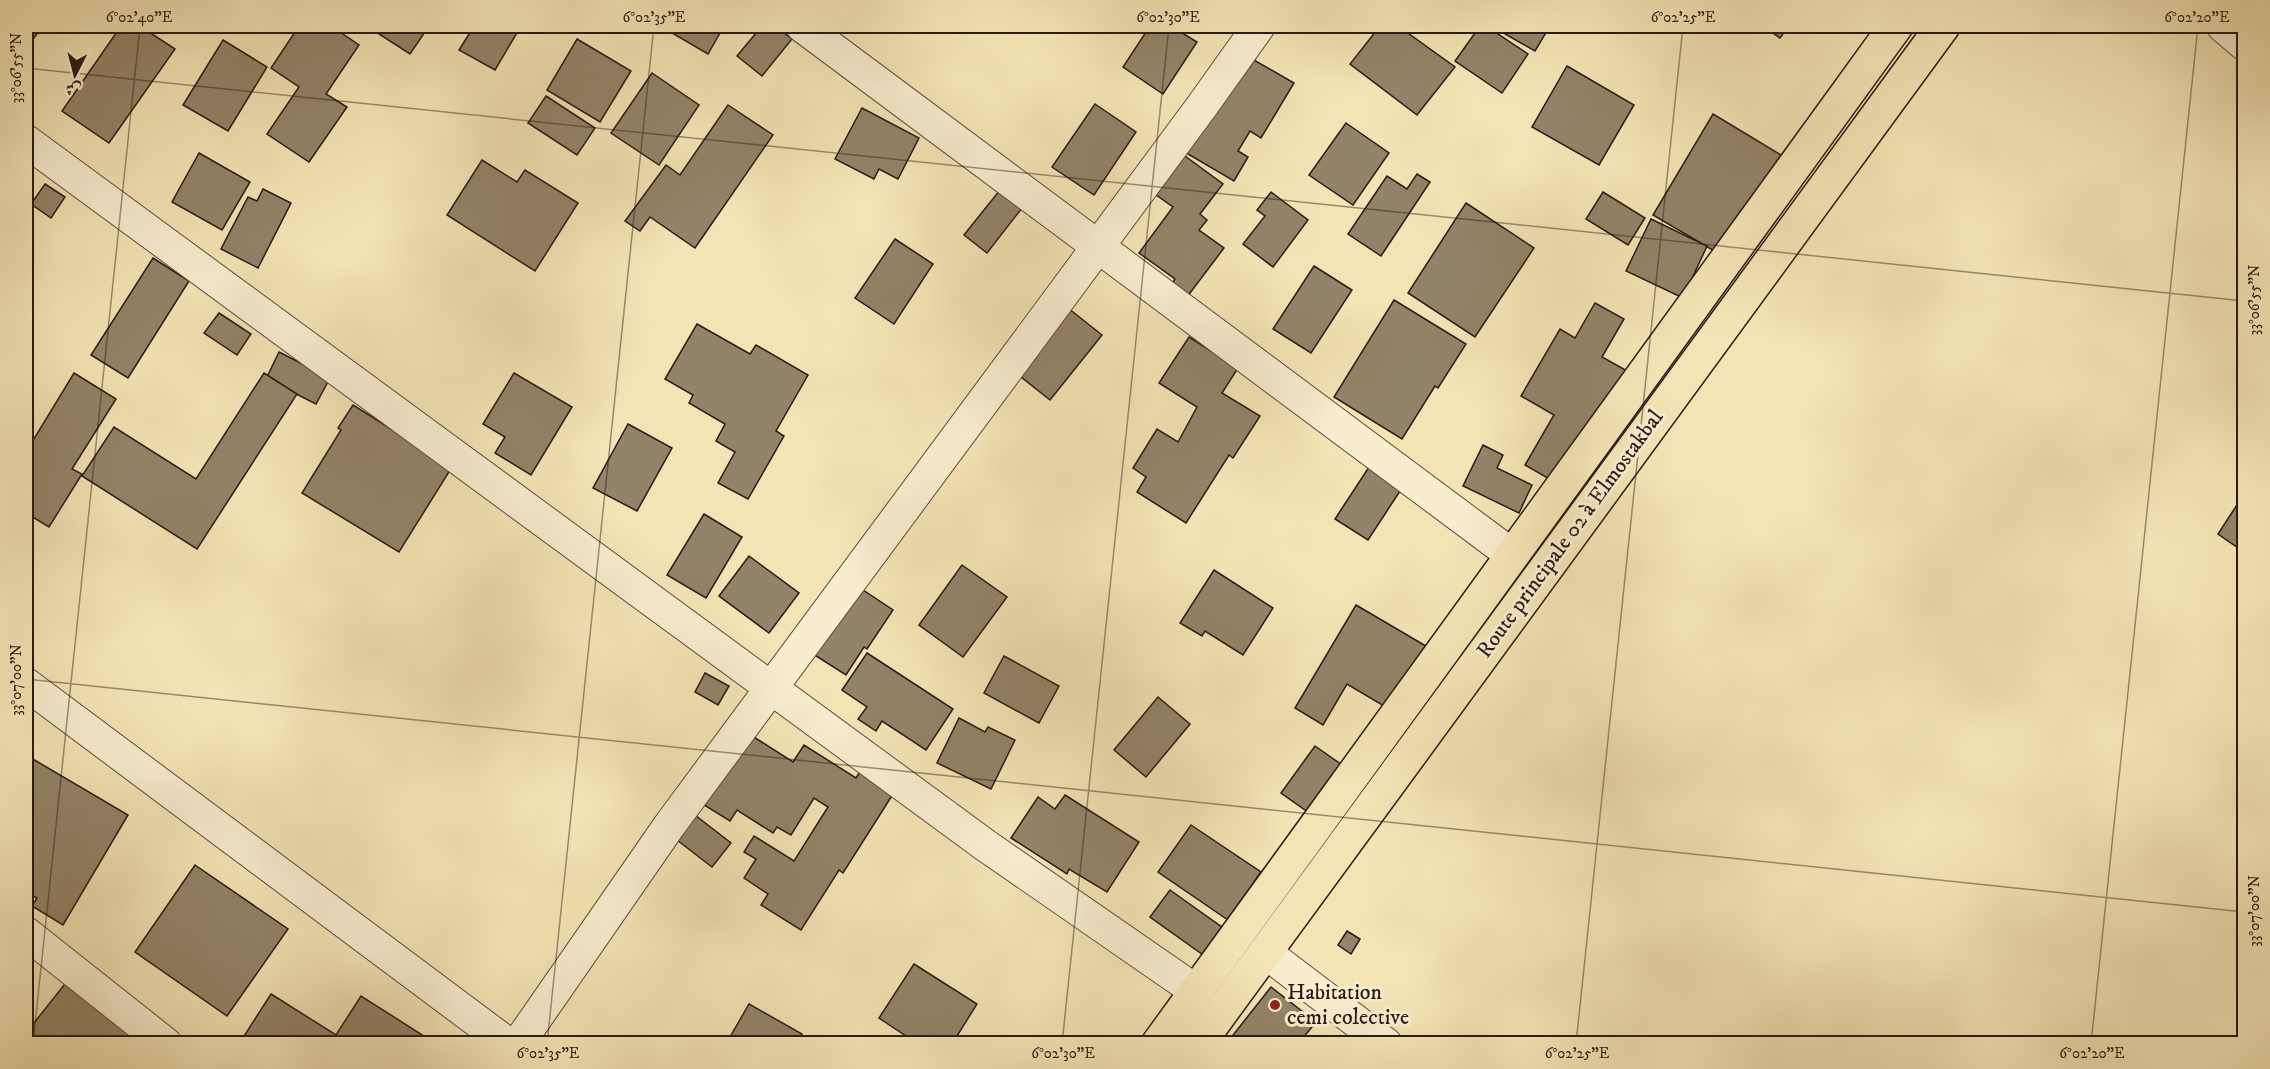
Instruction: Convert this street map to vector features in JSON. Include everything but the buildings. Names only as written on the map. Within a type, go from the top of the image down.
[{"type":"main road","name":"Route principale 02 à Elmostakbal","points":[[1158,1044],[1896,26]]},
{"type":"main road","name":"Route principale 02 à Elmostakbal","points":[[1198,1044],[1943,26]]},
{"type":"street","points":[[802,26],[1512,555]]},
{"type":"street","points":[[518,1044],[669,826],[1259,26]]},
{"type":"street","points":[[2223,26],[2244,45]]},
{"type":"street","points":[[26,141],[985,845],[1196,991]]},
{"type":"street","points":[[26,684],[508,1044]]},
{"type":"street","points":[[26,933],[166,1044]]},
{"type":"street","points":[[1265,952],[1381,1042]]},
{"type":"place","name":"Habitation cemi colective","points":[[1275,1005]]}]
